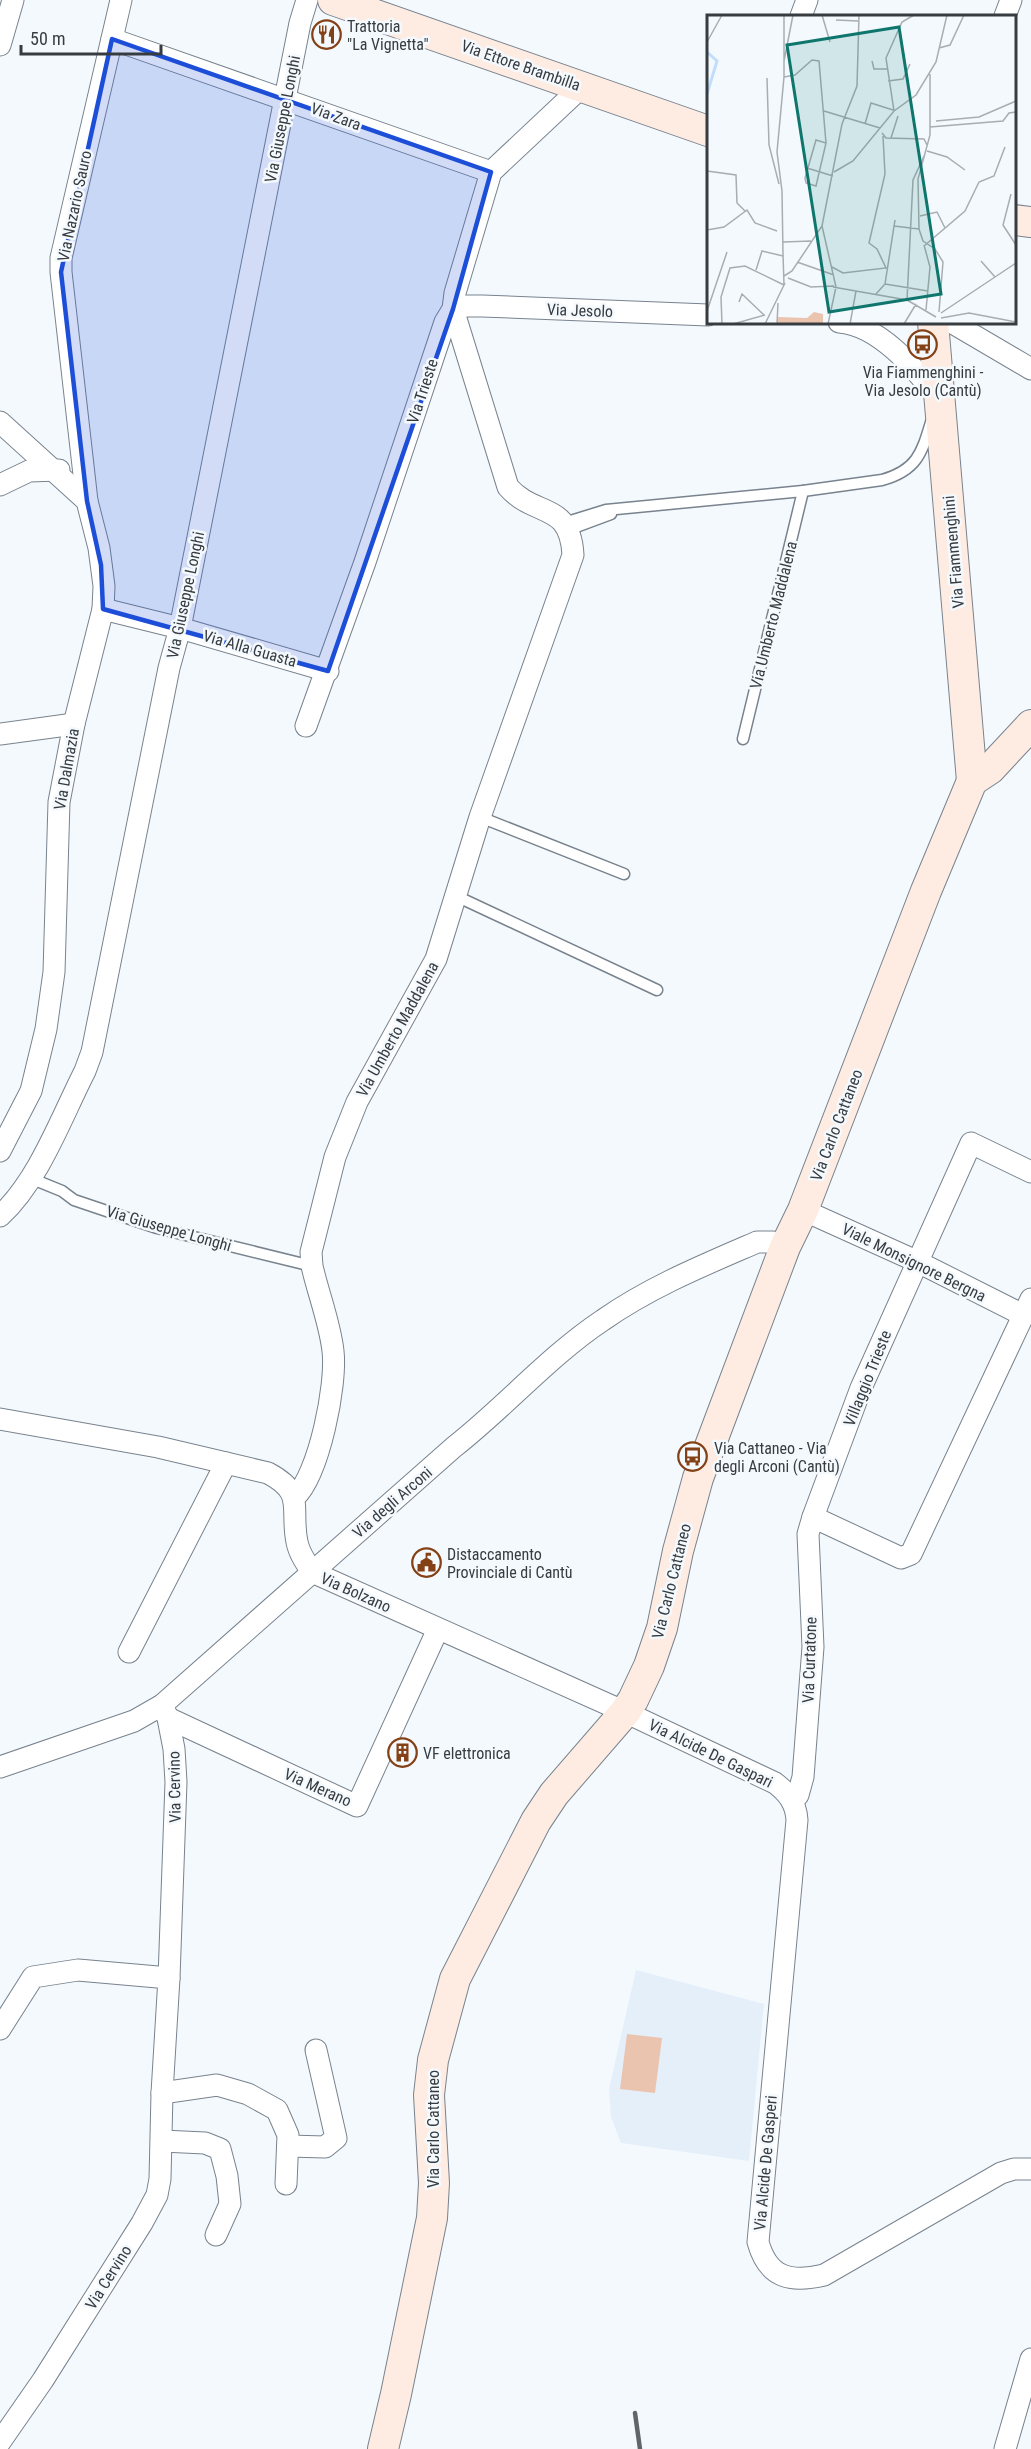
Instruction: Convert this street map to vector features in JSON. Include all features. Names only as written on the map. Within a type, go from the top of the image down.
[{"type":"street","points":[[0,45],[13,0]]},
{"type":"street","name":"Via Nazario Sauro","points":[[87,501],[61,258],[121,0]]},
{"type":"street","name":"Via Giuseppe Longhi","points":[[0,1216],[17,1198],[30,1178],[89,1062],[169,668],[180,628],[300,23],[307,0]]},
{"type":"street","name":"Via Ettore Brambilla","points":[[333,0],[707,131]]},
{"type":"street","points":[[801,15],[807,0]]},
{"type":"street","points":[[1005,15],[1011,0]]},
{"type":"street","name":"Via Zara","points":[[112,39],[286,98],[491,172]]},
{"type":"street","points":[[491,172],[574,94],[580,85]]},
{"type":"street","name":"Via Trieste","points":[[306,726],[328,671],[445,322],[453,309],[455,293],[491,172]]},
{"type":"street","points":[[1016,220],[1031,222]]},
{"type":"street","name":"Via Jesolo","points":[[453,309],[482,306],[707,315]]},
{"type":"street","points":[[453,309],[508,487],[518,496],[558,517],[566,526]]},
{"type":"street","points":[[848,324],[867,329],[883,341],[922,377],[938,398]]},
{"type":"street","name":"Via Fiammenghini","points":[[933,324],[972,781]]},
{"type":"street","points":[[954,324],[1031,369]]},
{"type":"street","points":[[0,422],[87,501]]},
{"type":"street","points":[[0,485],[29,471],[68,469],[80,459],[81,452]]},
{"type":"street","name":"Via Dalmazia","points":[[0,1151],[31,1091],[46,1029],[54,972],[59,802],[74,724],[103,609],[102,565],[87,501]]},
{"type":"street","name":"Via Umberto Maddalena","points":[[295,1497],[307,1481],[317,1456],[333,1376],[333,1351],[312,1266],[313,1239],[335,1157],[357,1102],[436,959],[480,817],[572,563],[573,547],[566,526]]},
{"type":"street","name":"Via Alla Guasta","points":[[103,609],[180,628],[328,671]]},
{"type":"street","points":[[0,734],[74,724]]},
{"type":"street","name":"Via Carlo Cattaneo","points":[[383,2449],[432,2218],[434,2183],[430,2084],[433,2060],[455,1979],[536,1821],[554,1794],[625,1712],[649,1666],[662,1628],[678,1551],[696,1486],[785,1247],[803,1210],[926,891],[972,781],[990,769],[1031,725]]},
{"type":"street","name":"Villaggio Trieste","points":[[813,1516],[861,1388],[916,1261],[971,1143],[1031,1172]]},
{"type":"street","name":"Viale Monsignore Bergna","points":[[803,1210],[916,1261],[1027,1307]]},
{"type":"street","name":"Via degli Arconi","points":[[0,1767],[165,1712],[312,1572],[499,1410],[572,1342],[644,1294],[757,1242],[772,1242],[785,1247]]},
{"type":"street","points":[[813,1516],[902,1558],[911,1554],[1027,1307]]},
{"type":"street","points":[[0,1419],[93,1434],[268,1473],[290,1488],[295,1497]]},
{"type":"street","points":[[129,1652],[226,1463]]},
{"type":"street","name":"Via Bolzano","points":[[295,1497],[297,1542],[312,1572],[625,1712]]},
{"type":"street","name":"Via Curtatone","points":[[792,1801],[798,1795],[803,1777],[813,1647],[808,1534],[813,1516]]},
{"type":"street","name":"Via Merano","points":[[165,1712],[357,1806],[438,1629]]},
{"type":"street","name":"Via Cervino","points":[[0,2442],[43,2380],[150,2210],[160,2179],[176,1782],[174,1749],[165,1712]]},
{"type":"street","name":"Via Alcide De Gaspari","points":[[625,1712],[775,1783],[792,1801]]},
{"type":"street","name":"Via Alcide De Gasperi","points":[[792,1801],[797,1820],[758,2242],[765,2260],[778,2274],[792,2279],[809,2279],[824,2275],[1001,2173],[1014,2169],[1031,2169]]},
{"type":"street","points":[[0,2029],[33,1977],[78,1970],[169,1978]]},
{"type":"street","points":[[288,2146],[325,2147],[336,2138],[316,2050]]},
{"type":"street","points":[[162,2093],[217,2085],[248,2094],[277,2110],[288,2135],[286,2184]]},
{"type":"street","points":[[162,2141],[205,2142],[220,2149],[227,2176],[230,2205],[216,2235]]},
{"type":"street","points":[[1005,2449],[1031,2359]]},
{"type":"lane","points":[[566,526],[619,510],[803,491],[882,480],[910,468],[920,451],[938,398]]},
{"type":"lane","name":"Via Umberto Maddalena","points":[[743,739],[803,491]]},
{"type":"lane","points":[[480,817],[624,874]]},
{"type":"lane","points":[[456,896],[657,990]]},
{"type":"lane","name":"Via Giuseppe Longhi","points":[[30,1178],[62,1191],[74,1200],[157,1228],[312,1266]]},
{"type":"highlighted area","points":[[112,39],[491,172],[453,309],[328,671],[103,609],[101,565],[87,501],[61,272]]},
{"type":"shaded area","points":[[636,1970],[764,2004],[749,2161],[621,2143],[611,2117],[609,2089]]},
{"type":"shaded area","points":[[627,2034],[662,2038],[655,2093],[620,2089]]},
{"type":"railway","points":[[635,2413],[640,2449]]},
{"type":"place","name":"Trattoria \"La Vignetta\"","points":[[326,35]]},
{"type":"place","name":"Via Fiammenghini - Via Jesolo (Cantù)","points":[[923,344]]},
{"type":"place","name":"Via Cattaneo - Via degli Arconi (Cantù)","points":[[693,1457]]},
{"type":"place","name":"Distaccamento Provinciale di Cantù","points":[[426,1563]]},
{"type":"place","name":"VF elettronica","points":[[402,1753]]}]
